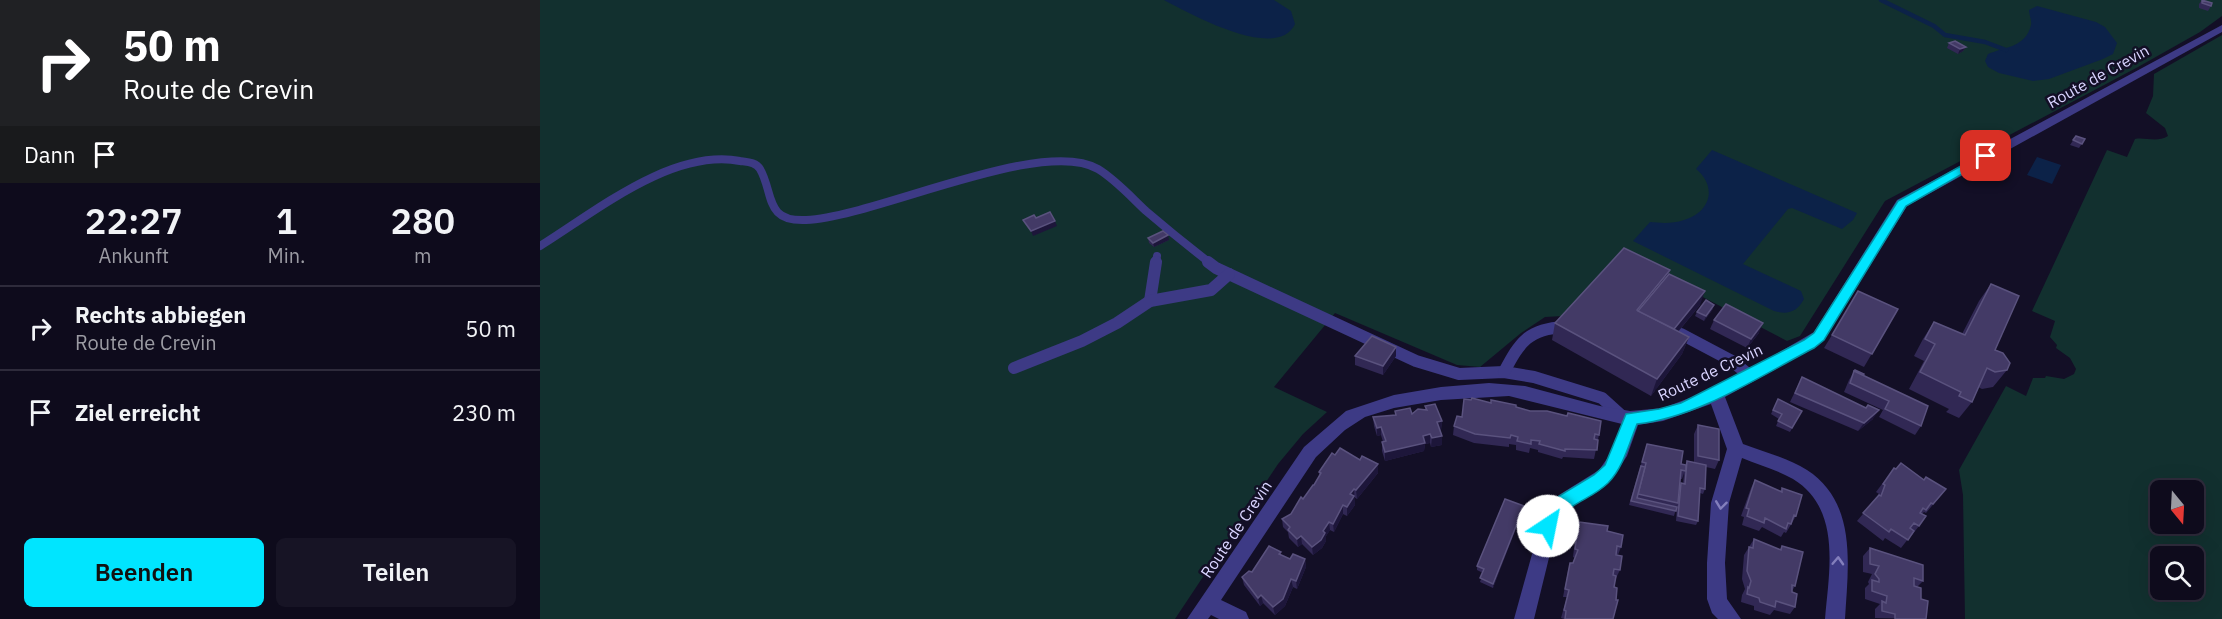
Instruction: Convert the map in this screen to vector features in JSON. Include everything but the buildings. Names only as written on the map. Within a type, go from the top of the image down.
[{"type":"street","name":"Route de Crevin","points":[[1197,619],[1310,452],[1331,431],[1360,412],[1394,402],[1499,389],[1521,391],[1628,418],[1668,414],[1749,375],[1809,344],[1819,336],[1902,204],[2012,141],[2068,114],[2222,28]]},
{"type":"street","points":[[1714,393],[1736,449],[1720,503],[1716,572],[1716,599],[1731,619]]},
{"type":"street","points":[[1524,619],[1550,517],[1565,501],[1605,476],[1618,456],[1628,418]]},
{"type":"street","points":[[1736,449],[1798,474],[1819,488],[1825,496],[1837,526],[1835,619]]},
{"type":"street","points":[[1208,603],[1239,619]]},
{"type":"lane","points":[[540,246],[650,177],[685,163],[732,159],[753,163],[760,168],[771,206],[787,218],[807,220],[846,213],[1015,166],[1070,161],[1096,168],[1110,178],[1174,236],[1216,268],[1416,361],[1459,374],[1504,372],[1534,377],[1602,398],[1628,418]]},
{"type":"lane","points":[[1149,301],[1157,256]]},
{"type":"lane","points":[[1014,368],[1082,341],[1117,323],[1149,301],[1211,290],[1229,274]]},
{"type":"lane","points":[[1504,372],[1517,348],[1530,333],[1564,327]]},
{"type":"lane","points":[[1681,334],[1732,361],[1749,375]]},
{"type":"green space","points":[[540,0],[2222,0],[2222,16],[2200,32],[2138,67],[1885,201],[1800,336],[1787,341],[1622,255],[1563,316],[1545,317],[1521,333],[1480,367],[1457,365],[1335,313],[1274,387],[1327,412],[1303,434],[1278,464],[1175,619],[540,619]]},
{"type":"green space","points":[[2222,35],[2222,619],[1965,619],[1963,495],[1959,470],[2006,386],[2026,396],[2033,378],[2045,378],[2046,376],[2064,379],[2074,374],[2076,369],[2070,358],[2056,348],[2057,345],[2050,337],[2055,321],[2032,311],[2107,150],[2127,157],[2135,139],[2160,139],[2168,136],[2165,128],[2146,113],[2153,96],[2154,74]]},
{"type":"water","points":[[1164,0],[1274,0],[1291,11],[1295,24],[1285,35],[1270,38],[1252,37],[1211,23]]},
{"type":"water","points":[[2037,6],[2096,22],[2105,27],[2117,43],[2113,54],[2049,79],[2033,81],[1999,73],[1988,67],[1985,61],[1988,54],[2014,45],[2025,38],[2031,25],[2029,10]]},
{"type":"water","points":[[1712,150],[1857,213],[1853,220],[1842,229],[1792,208],[1788,209],[1743,264],[1801,291],[1804,299],[1792,311],[1784,313],[1774,311],[1633,241],[1650,222],[1680,221],[1700,212],[1708,199],[1709,191],[1703,176],[1696,169]]},
{"type":"water","points":[[2037,157],[2061,165],[2052,184],[2027,175]]},
{"type":"waterway","points":[[1881,0],[1934,26],[1945,35],[1985,42],[2006,50]]},
{"type":"route","points":[[1548,526],[1550,517],[1565,501],[1600,480],[1611,469],[1632,418],[1659,416],[1685,407],[1809,344],[1819,336],[1902,204],[1986,156]]}]
